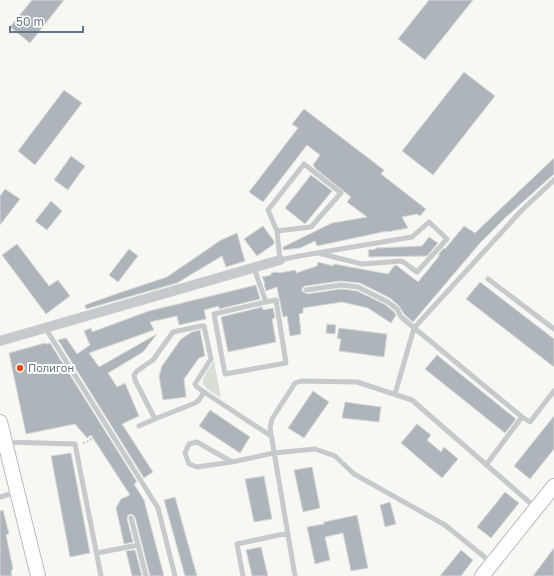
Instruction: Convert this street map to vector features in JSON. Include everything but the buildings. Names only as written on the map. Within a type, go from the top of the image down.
[{"type":"street","points":[[0,341],[46,329],[280,260]]},
{"type":"street","points":[[0,422],[4,442],[5,494],[35,575]]},
{"type":"street","points":[[482,576],[554,486]]},
{"type":"lane","points":[[277,231],[311,227],[341,193],[304,164],[268,210],[277,231],[280,260],[318,253],[412,237],[429,222],[448,239],[417,272],[402,261],[362,264],[318,253]]},
{"type":"lane","points":[[395,394],[414,328],[522,210],[554,180]]},
{"type":"lane","points":[[254,268],[266,302]]},
{"type":"lane","points":[[488,280],[554,329]]},
{"type":"lane","points":[[306,290],[341,285],[358,288],[388,302],[397,309],[400,317],[530,422],[554,391]]},
{"type":"lane","points":[[276,300],[286,362],[225,374],[214,314],[266,302],[276,300]]},
{"type":"lane","points":[[155,419],[135,380],[134,375],[137,371],[155,358],[173,332],[201,326],[205,328],[211,358],[195,385],[271,436]]},
{"type":"lane","points":[[46,329],[158,508],[175,576]]},
{"type":"lane","points":[[295,576],[270,423],[296,382],[357,382],[412,400],[536,508]]},
{"type":"lane","points":[[138,426],[195,403],[204,392]]},
{"type":"lane","points":[[486,465],[522,417]]},
{"type":"lane","points":[[4,442],[75,444],[101,576]]},
{"type":"lane","points":[[232,462],[197,442],[188,444],[185,453],[189,464],[197,467],[232,462],[274,453],[315,450],[335,456],[354,474],[445,525],[492,564]]},
{"type":"lane","points":[[131,518],[146,576]]},
{"type":"lane","points":[[242,576],[237,544],[288,533]]},
{"type":"lane","points":[[97,553],[138,545]]},
{"type":"path","points":[[75,444],[86,442],[107,426]]},
{"type":"shaded area","points":[[214,361],[221,398],[204,386],[203,383],[205,375]]},
{"type":"place","name":"Полигон","points":[[20,368]]}]
